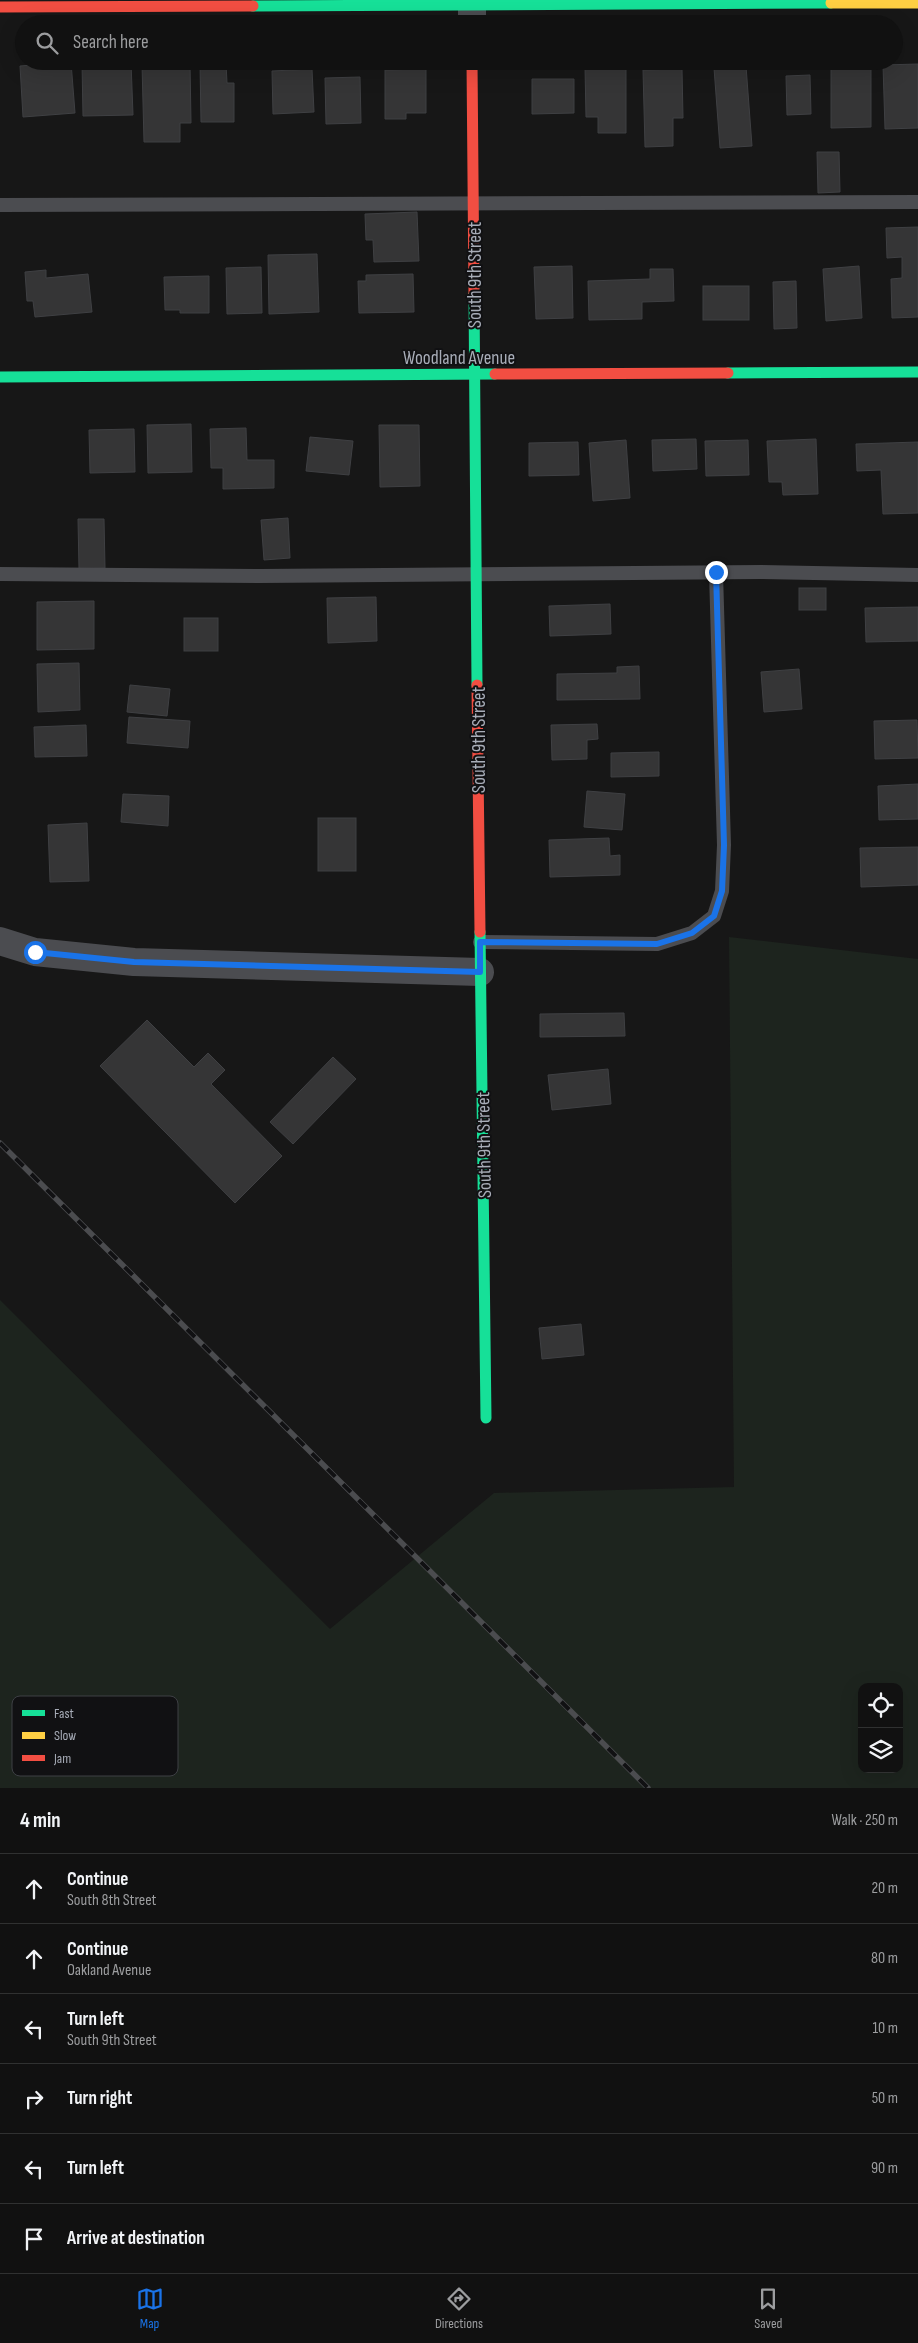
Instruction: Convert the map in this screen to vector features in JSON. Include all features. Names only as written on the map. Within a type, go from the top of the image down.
[{"type":"main road","points":[[0,7],[472,10],[918,3]]},
{"type":"main road","name":"South 9th Street","points":[[472,70],[486,1418]]},
{"type":"main road","name":"Woodland Avenue","points":[[0,377],[918,372]]},
{"type":"street","points":[[0,941],[35,952],[134,962],[480,972]]},
{"type":"lane","points":[[0,205],[918,202]]},
{"type":"lane","points":[[480,942],[657,944],[692,933],[714,916],[722,891],[724,845],[716,572]]},
{"type":"lane","points":[[0,574],[260,576],[716,572],[918,575]]},
{"type":"shaded area","points":[[729,937],[918,959],[918,1788],[0,1788],[0,1300],[330,1629],[494,1493],[734,1487]]},
{"type":"building","points":[[903,64],[918,64],[918,128],[885,129],[883,70],[903,70]]},
{"type":"building","points":[[20,70],[72,70],[75,113],[23,117]]},
{"type":"building","points":[[82,70],[131,70],[133,115],[83,116]]},
{"type":"building","points":[[142,70],[190,70],[191,123],[180,123],[180,142],[144,142]]},
{"type":"building","points":[[200,70],[226,70],[227,83],[234,83],[234,122],[201,122]]},
{"type":"building","points":[[312,70],[314,112],[273,114],[272,71]]},
{"type":"building","points":[[385,70],[426,70],[426,113],[406,113],[406,119],[385,119]]},
{"type":"building","points":[[585,70],[626,70],[626,133],[598,133],[598,117],[586,117]]},
{"type":"building","points":[[643,70],[682,70],[683,118],[673,118],[673,146],[645,147]]},
{"type":"building","points":[[714,70],[746,70],[752,146],[720,148]]},
{"type":"building","points":[[831,70],[871,70],[871,127],[831,128]]},
{"type":"building","points":[[810,75],[811,114],[787,115],[786,76]]},
{"type":"building","points":[[360,77],[361,123],[326,124],[325,78]]},
{"type":"building","points":[[532,79],[574,79],[574,113],[532,114]]},
{"type":"building","points":[[817,152],[839,152],[840,192],[818,193]]},
{"type":"building","points":[[417,212],[419,261],[374,262],[373,240],[366,240],[365,214]]},
{"type":"building","points":[[918,227],[918,317],[892,318],[891,279],[902,278],[902,257],[887,258],[886,228]]},
{"type":"building","points":[[317,254],[319,312],[269,314],[268,255]]},
{"type":"building","points":[[572,266],[573,318],[536,319],[534,267]]},
{"type":"building","points":[[859,266],[862,318],[826,321],[823,269]]},
{"type":"building","points":[[261,267],[262,313],[227,314],[226,268]]},
{"type":"building","points":[[650,269],[673,269],[674,301],[642,302],[642,319],[589,320],[588,281],[650,279]]},
{"type":"building","points":[[46,270],[46,278],[88,274],[92,312],[35,317],[33,301],[27,301],[25,272]]},
{"type":"building","points":[[413,274],[414,312],[359,313],[358,281],[366,281],[366,275]]},
{"type":"building","points":[[209,276],[209,313],[180,313],[180,310],[165,310],[164,277]]},
{"type":"building","points":[[796,281],[797,328],[774,329],[773,282]]},
{"type":"building","points":[[703,286],[749,286],[749,320],[703,320]]},
{"type":"building","points":[[191,424],[192,472],[148,473],[147,425]]},
{"type":"building","points":[[379,425],[419,425],[420,486],[380,487]]},
{"type":"building","points":[[246,428],[247,460],[274,460],[274,488],[223,489],[223,468],[211,468],[210,429]]},
{"type":"building","points":[[134,429],[135,472],[90,473],[89,430]]},
{"type":"building","points":[[310,437],[353,441],[349,475],[306,471]]},
{"type":"building","points":[[696,439],[697,469],[653,471],[652,440]]},
{"type":"building","points":[[816,439],[818,494],[783,495],[782,482],[769,482],[767,441]]},
{"type":"building","points":[[626,440],[630,498],[593,501],[589,443]]},
{"type":"building","points":[[748,440],[749,475],[706,476],[705,441]]},
{"type":"building","points":[[578,442],[579,475],[529,476],[529,443]]},
{"type":"building","points":[[918,442],[918,513],[883,514],[881,470],[857,471],[856,444]]},
{"type":"building","points":[[288,518],[290,558],[264,560],[261,520]]},
{"type":"building","points":[[78,519],[104,519],[105,568],[79,569]]},
{"type":"building","points":[[799,588],[826,588],[826,610],[799,610]]},
{"type":"building","points":[[376,597],[377,641],[328,643],[327,598]]},
{"type":"building","points":[[94,601],[94,649],[37,650],[37,602]]},
{"type":"building","points":[[610,604],[611,634],[550,636],[549,606]]},
{"type":"building","points":[[918,607],[918,641],[866,642],[865,608]]},
{"type":"building","points":[[184,618],[218,618],[218,651],[184,651]]},
{"type":"building","points":[[79,663],[80,710],[38,712],[37,664]]},
{"type":"building","points":[[639,666],[640,699],[557,700],[557,674],[617,673],[617,667]]},
{"type":"building","points":[[799,669],[802,709],[764,712],[761,672]]},
{"type":"building","points":[[130,685],[170,689],[167,716],[127,712]]},
{"type":"building","points":[[129,717],[190,721],[188,748],[127,743]]},
{"type":"building","points":[[917,720],[918,758],[875,759],[874,721]]},
{"type":"building","points":[[597,724],[598,739],[587,740],[587,759],[552,760],[551,725]]},
{"type":"building","points":[[86,725],[87,756],[35,757],[34,727]]},
{"type":"building","points":[[659,752],[659,776],[611,777],[611,753]]},
{"type":"building","points":[[918,784],[918,819],[879,820],[878,786]]},
{"type":"building","points":[[587,791],[625,794],[622,830],[584,827]]},
{"type":"building","points":[[123,794],[169,796],[168,826],[121,822]]},
{"type":"building","points":[[318,818],[356,818],[356,871],[318,871]]},
{"type":"building","points":[[87,823],[89,881],[50,882],[48,825]]},
{"type":"building","points":[[609,838],[610,856],[620,855],[620,875],[550,877],[549,840]]},
{"type":"building","points":[[918,847],[918,885],[861,887],[860,848]]},
{"type":"building","points":[[624,1013],[625,1036],[540,1037],[540,1014]]},
{"type":"building","points":[[147,1020],[194,1067],[208,1053],[225,1070],[211,1084],[282,1156],[235,1203],[100,1066]]},
{"type":"building","points":[[333,1057],[356,1079],[293,1144],[270,1122]]},
{"type":"building","points":[[608,1069],[611,1104],[552,1110],[548,1075]]},
{"type":"building","points":[[581,1324],[584,1355],[542,1359],[539,1328]]},
{"type":"railway","points":[[0,1143],[648,1788]]},
{"type":"traffic: fast","points":[[253,6],[831,3]]},
{"type":"traffic: fast","points":[[474,294],[477,685]]},
{"type":"traffic: fast","points":[[728,373],[918,372]]},
{"type":"traffic: fast","points":[[0,377],[495,374]]},
{"type":"traffic: fast","points":[[480,932],[486,1418]]},
{"type":"traffic: slow","points":[[831,3],[918,3]]},
{"type":"traffic: jam","points":[[0,7],[253,6]]},
{"type":"traffic: jam","points":[[472,70],[474,294]]},
{"type":"traffic: jam","points":[[495,374],[728,373]]},
{"type":"traffic: jam","points":[[477,685],[480,932]]},
{"type":"route","points":[[35,952],[134,962],[480,972],[480,942],[657,944],[692,933],[714,916],[722,891],[724,845],[716,572]]}]
